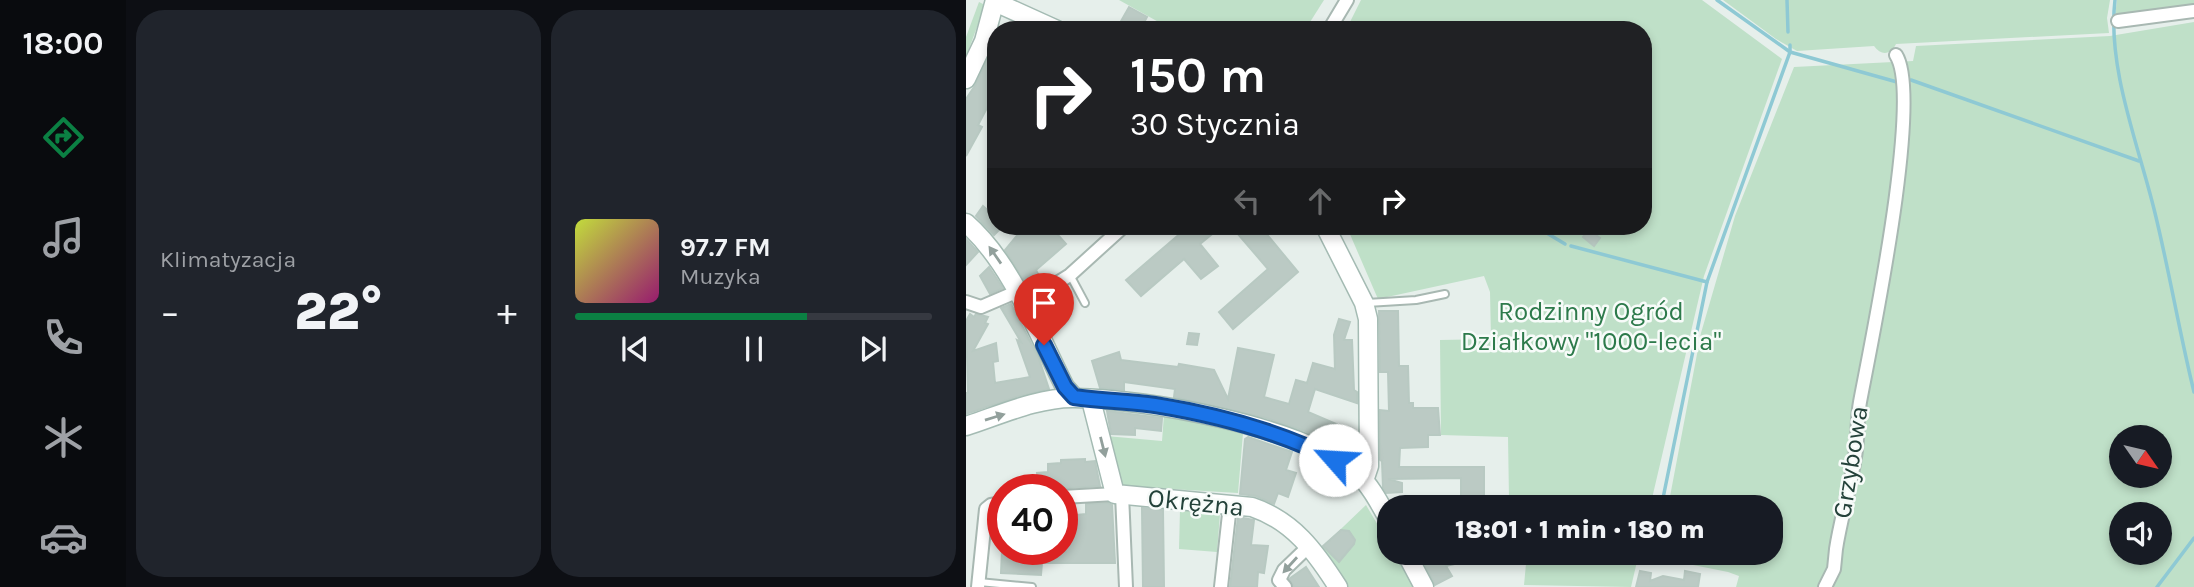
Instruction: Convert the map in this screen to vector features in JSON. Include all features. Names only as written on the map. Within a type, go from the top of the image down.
[{"type":"street","points":[[1334,21],[1347,0]]},
{"type":"street","points":[[990,21],[995,1],[1038,21]]},
{"type":"street","points":[[2118,22],[2194,11]]},
{"type":"street","points":[[966,79],[987,30]]},
{"type":"street","name":"Grzybowa","points":[[1825,587],[1836,560],[1891,221],[1905,109],[1902,72],[1896,55]]},
{"type":"street","points":[[966,223],[980,235],[997,257],[1065,387],[1083,399],[1121,494],[1126,587]]},
{"type":"street","points":[[967,303],[981,307],[1019,298],[1070,275],[1114,235]]},
{"type":"street","points":[[1332,235],[1364,303],[1369,337],[1369,466],[1364,481]]},
{"type":"street","points":[[966,426],[1047,401],[1083,399],[1153,405],[1249,426],[1307,445],[1354,471],[1377,502]]},
{"type":"street","name":"Okrężna","points":[[1078,496],[1121,494],[1252,507],[1278,518],[1300,535],[1338,587]]},
{"type":"street","points":[[1221,587],[1230,505]]},
{"type":"street","points":[[979,585],[987,508]]},
{"type":"street","points":[[1284,587],[1279,580],[1284,570],[1309,546]]},
{"type":"street","points":[[1412,565],[1424,587]]},
{"type":"lane","points":[[1070,275],[1085,303]]},
{"type":"lane","points":[[1364,303],[1416,300],[1445,294]]},
{"type":"lane","points":[[979,585],[1032,587]]},
{"type":"green space","points":[[1119,0],[1324,0],[1311,21],[1157,21]]},
{"type":"green space","name":"Rodzinny Ogród Działkowy \"1000-lecia\"","points":[[1361,0],[1702,0],[1782,59],[1704,276],[1653,495],[1509,495],[1508,437],[1441,435],[1440,340],[1491,339],[1490,292],[1484,276],[1378,299],[1350,235],[1652,235],[1652,21],[1350,21]]},
{"type":"green space","points":[[1723,0],[2110,0],[2107,18],[2109,33],[1896,44],[1886,53],[1874,46],[1797,51]]},
{"type":"green space","points":[[2117,0],[2194,0],[2194,7],[2115,17]]},
{"type":"green space","points":[[979,2],[985,5],[966,57],[966,37]]},
{"type":"green space","points":[[2194,22],[2194,587],[1736,587],[1739,576],[1693,565],[1783,565],[1783,495],[1670,495],[1701,333],[1735,216],[1794,67],[1913,61],[1916,46],[2110,36]]},
{"type":"green space","points":[[1164,415],[1243,433],[1238,493],[1120,486],[1106,436],[1162,441]]},
{"type":"green space","points":[[1366,505],[1377,524],[1377,565],[1402,565],[1415,587],[1348,587],[1321,548]]},
{"type":"green space","points":[[1180,510],[1220,514],[1217,552],[1179,549]]},
{"type":"green space","points":[[1526,565],[1636,565],[1631,587],[1524,585]]},
{"type":"building","points":[[1129,7],[1147,17],[1145,21],[1121,21]]},
{"type":"building","points":[[987,60],[987,108],[978,125],[982,127],[966,156],[966,99]]},
{"type":"building","points":[[983,206],[987,210],[987,228],[976,216]]},
{"type":"building","points":[[1018,235],[1058,235],[1066,244],[1036,270],[1042,282],[1030,290],[1005,250]]},
{"type":"building","points":[[1178,235],[1211,235],[1200,244],[1218,266],[1201,279],[1184,259],[1141,296],[1126,280]]},
{"type":"building","points":[[1239,235],[1267,235],[1298,272],[1233,329],[1219,312],[1268,269]]},
{"type":"building","points":[[1596,235],[1600,238],[1594,246],[1583,237]]},
{"type":"building","points":[[966,239],[978,252],[966,265]]},
{"type":"building","points":[[989,267],[1003,288],[990,294],[980,276]]},
{"type":"building","points":[[1011,304],[1039,359],[1049,389],[966,414],[966,321],[970,314],[974,317],[976,314],[988,317],[985,323],[988,324],[973,351],[996,343],[998,361],[993,362],[995,383],[1030,377],[1017,340],[1021,342],[1001,308]]},
{"type":"building","points":[[1379,311],[1398,311],[1399,366],[1408,366],[1409,403],[1413,403],[1413,408],[1438,408],[1440,435],[1428,435],[1428,447],[1400,448],[1399,467],[1484,467],[1484,495],[1461,495],[1461,478],[1388,479],[1402,483],[1402,492],[1386,493],[1380,460],[1380,410],[1389,411],[1388,372],[1380,372]]},
{"type":"building","points":[[1339,319],[1350,322],[1344,340],[1352,340],[1357,403],[1315,389],[1308,412],[1357,433],[1358,454],[1353,457],[1305,431],[1266,418],[1174,397],[1175,389],[1124,382],[1124,390],[1100,388],[1092,361],[1119,352],[1121,360],[1178,367],[1179,364],[1214,370],[1228,399],[1238,348],[1274,355],[1264,397],[1289,404],[1296,380],[1307,383],[1313,363],[1335,369],[1334,335]]},
{"type":"building","points":[[1189,333],[1199,334],[1197,345],[1187,344]]},
{"type":"building","points":[[1107,411],[1162,418],[1161,431],[1135,428],[1135,435],[1111,434]]},
{"type":"building","points":[[1248,437],[1292,452],[1286,470],[1296,473],[1288,497],[1278,493],[1274,504],[1256,496],[1240,494],[1245,439]]},
{"type":"building","points":[[1061,460],[1095,461],[1100,486],[1078,487],[1078,474],[1037,474],[1048,472],[1048,464],[1061,463]]},
{"type":"building","points":[[1086,504],[1112,505],[1115,563],[1078,563],[1078,515],[1086,514]]},
{"type":"building","points":[[1142,508],[1163,510],[1164,587],[1143,587]]},
{"type":"building","points":[[1238,517],[1254,520],[1251,545],[1268,546],[1264,573],[1258,572],[1257,587],[1230,587]]},
{"type":"building","points":[[1341,530],[1349,531],[1355,540],[1339,562],[1323,546]]},
{"type":"building","points":[[1001,565],[1042,565],[1041,575],[1001,573]]},
{"type":"building","points":[[1425,565],[1450,565],[1446,566],[1452,576],[1435,585]]},
{"type":"building","points":[[1306,567],[1319,587],[1294,587],[1289,579]]},
{"type":"building","points":[[1640,571],[1651,573],[1650,581],[1663,576],[1684,580],[1685,571],[1700,574],[1698,587],[1636,587]]},
{"type":"waterway","points":[[1717,0],[1790,52],[1897,82]]},
{"type":"waterway","points":[[1787,0],[1788,32]]},
{"type":"waterway","points":[[2115,0],[2115,52],[2120,78],[2159,232],[2194,392]]},
{"type":"waterway","points":[[1571,246],[1707,282],[1790,52],[1790,45]]},
{"type":"waterway","points":[[1911,80],[2139,161]]},
{"type":"waterway","points":[[1550,235],[1565,244]]},
{"type":"waterway","points":[[1664,495],[1707,282]]},
{"type":"waterway","points":[[2157,587],[2194,538]]},
{"type":"route","points":[[1044,345],[1065,387],[1074,397],[1153,405],[1201,414],[1307,445],[1335,460]]}]
